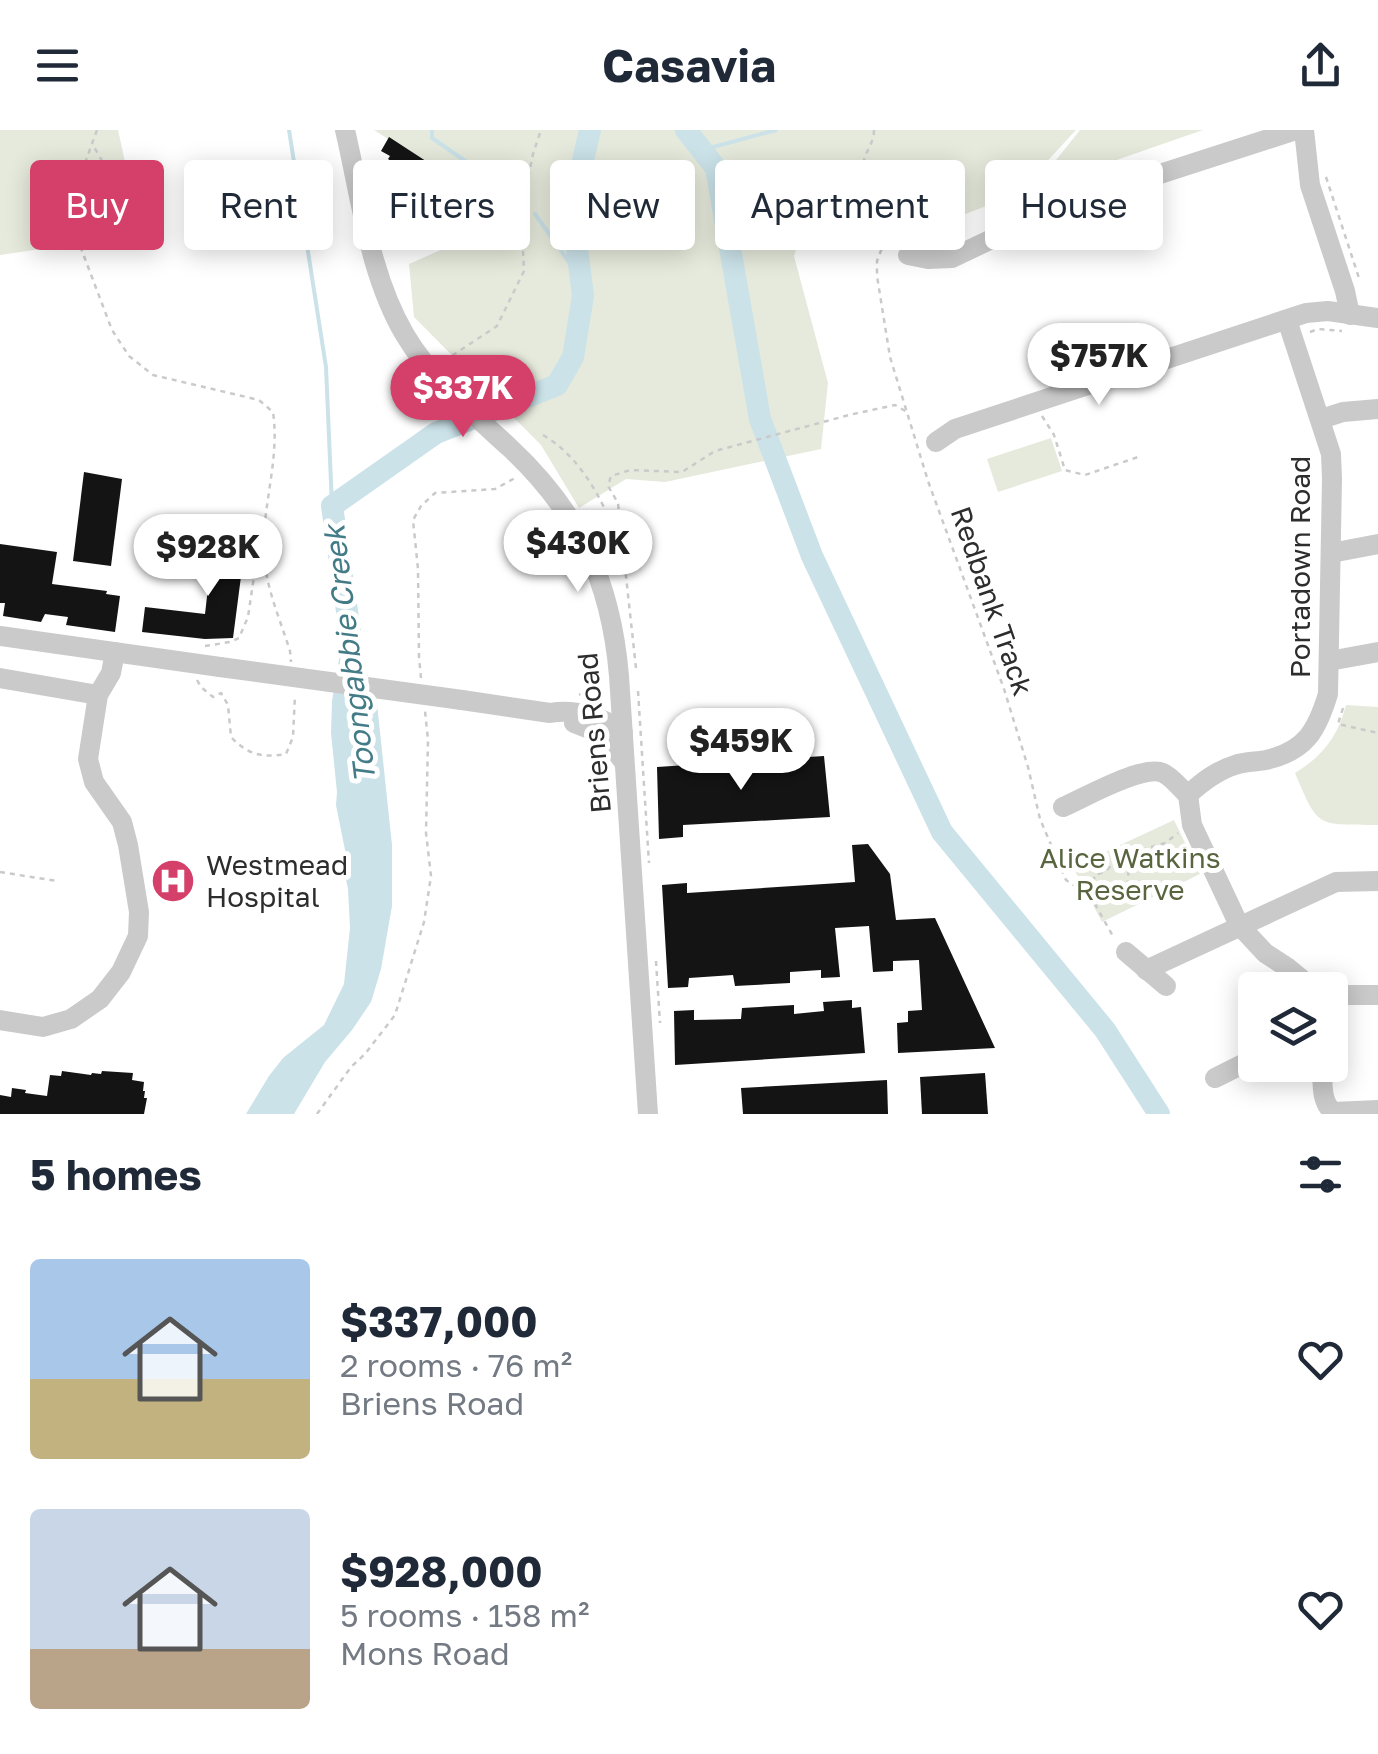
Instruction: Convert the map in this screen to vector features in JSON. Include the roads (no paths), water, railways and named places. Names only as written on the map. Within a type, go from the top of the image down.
[{"type":"street","name":"Briens Road","points":[[345,130],[380,282],[406,336],[442,372],[519,468],[563,506],[590,552],[608,606],[618,658],[648,1114]]},
{"type":"street","points":[[908,255],[952,258],[1062,206],[1296,130]]},
{"type":"street","points":[[1304,130],[1310,185],[1354,324]]},
{"type":"street","points":[[936,442],[954,430],[1306,313],[1328,311],[1354,324],[1378,318]]},
{"type":"street","name":"Portadown Road","points":[[1188,795],[1208,777],[1237,764],[1286,755],[1300,746],[1321,718],[1328,694],[1331,454],[1288,320]]},
{"type":"street","points":[[1321,418],[1342,412],[1378,410]]},
{"type":"street","points":[[1331,553],[1378,544]]},
{"type":"street","points":[[0,636],[596,717],[608,720],[623,733]]},
{"type":"street","points":[[0,1020],[43,1026],[71,1019],[100,999],[122,972],[138,936],[139,912],[122,822],[94,782],[88,759],[98,694],[112,673],[115,652]]},
{"type":"street","points":[[1329,661],[1378,652]]},
{"type":"street","points":[[0,678],[98,694]]},
{"type":"street","points":[[550,713],[561,721],[602,734],[625,763]]},
{"type":"street","points":[[1063,807],[1139,774],[1152,770],[1166,774],[1188,795],[1192,825],[1240,925],[1265,953],[1293,972]]},
{"type":"street","points":[[1146,970],[1336,882],[1378,881]]},
{"type":"street","points":[[1126,952],[1166,986]]},
{"type":"street","points":[[1348,995],[1378,995]]},
{"type":"street","points":[[1215,1078],[1238,1066]]},
{"type":"street","points":[[1323,1082],[1326,1107],[1333,1112],[1378,1110]]},
{"type":"water","name":"Toongabbie Creek","points":[[347,612],[377,704],[392,845],[392,906],[381,969],[371,1002],[325,1062],[294,1114],[246,1114],[283,1058],[324,1025],[344,984],[350,928],[348,889],[331,733],[332,701]]},
{"type":"waterway","points":[[289,130],[326,367],[332,506]]},
{"type":"waterway","points":[[432,130],[432,138],[464,160]]},
{"type":"waterway","name":"Toongabbie Creek","points":[[351,639],[332,506],[436,433],[557,385],[573,357],[583,296],[572,208],[590,130]]},
{"type":"waterway","name":"Toongabbie Creek","points":[[686,130],[716,168],[760,419],[812,556],[942,832],[1105,1030],[1159,1114]]},
{"type":"waterway","points":[[702,150],[776,130]]},
{"type":"waterway","points":[[535,214],[581,279]]},
{"type":"place","name":"Westmead Hospital","points":[[173,881]]},
{"type":"park label","name":"Alice Watkins Reserve","points":[[1130,874]]}]
